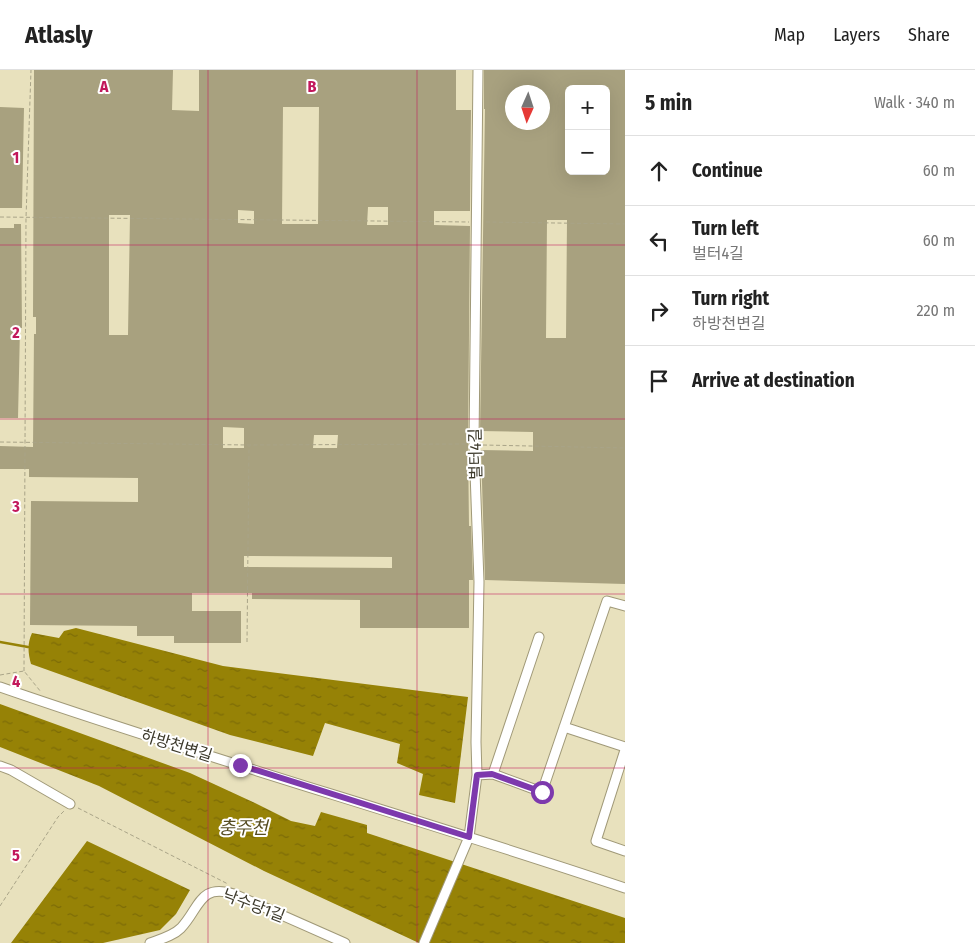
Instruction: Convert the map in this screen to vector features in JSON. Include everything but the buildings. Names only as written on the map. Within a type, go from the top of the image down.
[{"type":"street","name":"벌터4길","points":[[424,943],[469,837],[477,775],[479,582],[474,444],[478,70]]},
{"type":"street","points":[[477,775],[492,774],[542,792],[608,601],[625,606]]},
{"type":"street","points":[[492,774],[539,638]]},
{"type":"street","name":"하방천변길","points":[[0,687],[51,705],[625,888]]},
{"type":"street","points":[[564,727],[625,749],[596,841],[625,850]]},
{"type":"street","points":[[0,766],[11,770],[70,804]]},
{"type":"street","name":"낙수당1길","points":[[150,943],[167,938],[181,928],[202,897],[210,892],[224,891],[346,943]]},
{"type":"path","points":[[31,70],[26,218],[24,671],[51,705]]},
{"type":"path","points":[[0,217],[625,224]]},
{"type":"path","points":[[0,442],[249,445],[474,444],[625,448]]},
{"type":"path","points":[[246,642],[249,445]]},
{"type":"path","points":[[0,675],[24,671]]},
{"type":"path","points":[[0,906],[58,817],[70,804],[232,886]]},
{"type":"water","points":[[76,628],[223,666],[468,697],[455,803],[419,795],[423,774],[397,763],[400,744],[325,723],[313,756],[230,735],[31,664],[28,648],[32,633],[59,638],[64,631]]},
{"type":"water","name":"충주천","points":[[0,704],[190,773],[291,821],[315,826],[321,812],[367,825],[367,833],[625,918],[625,943],[419,943],[264,871],[99,786],[0,747]]},
{"type":"water","points":[[87,841],[190,890],[176,914],[160,930],[103,943],[11,943]]},
{"type":"waterway","points":[[0,642],[28,647]]},
{"type":"route","points":[[240,765],[469,837],[477,775],[492,774],[542,792]]}]
